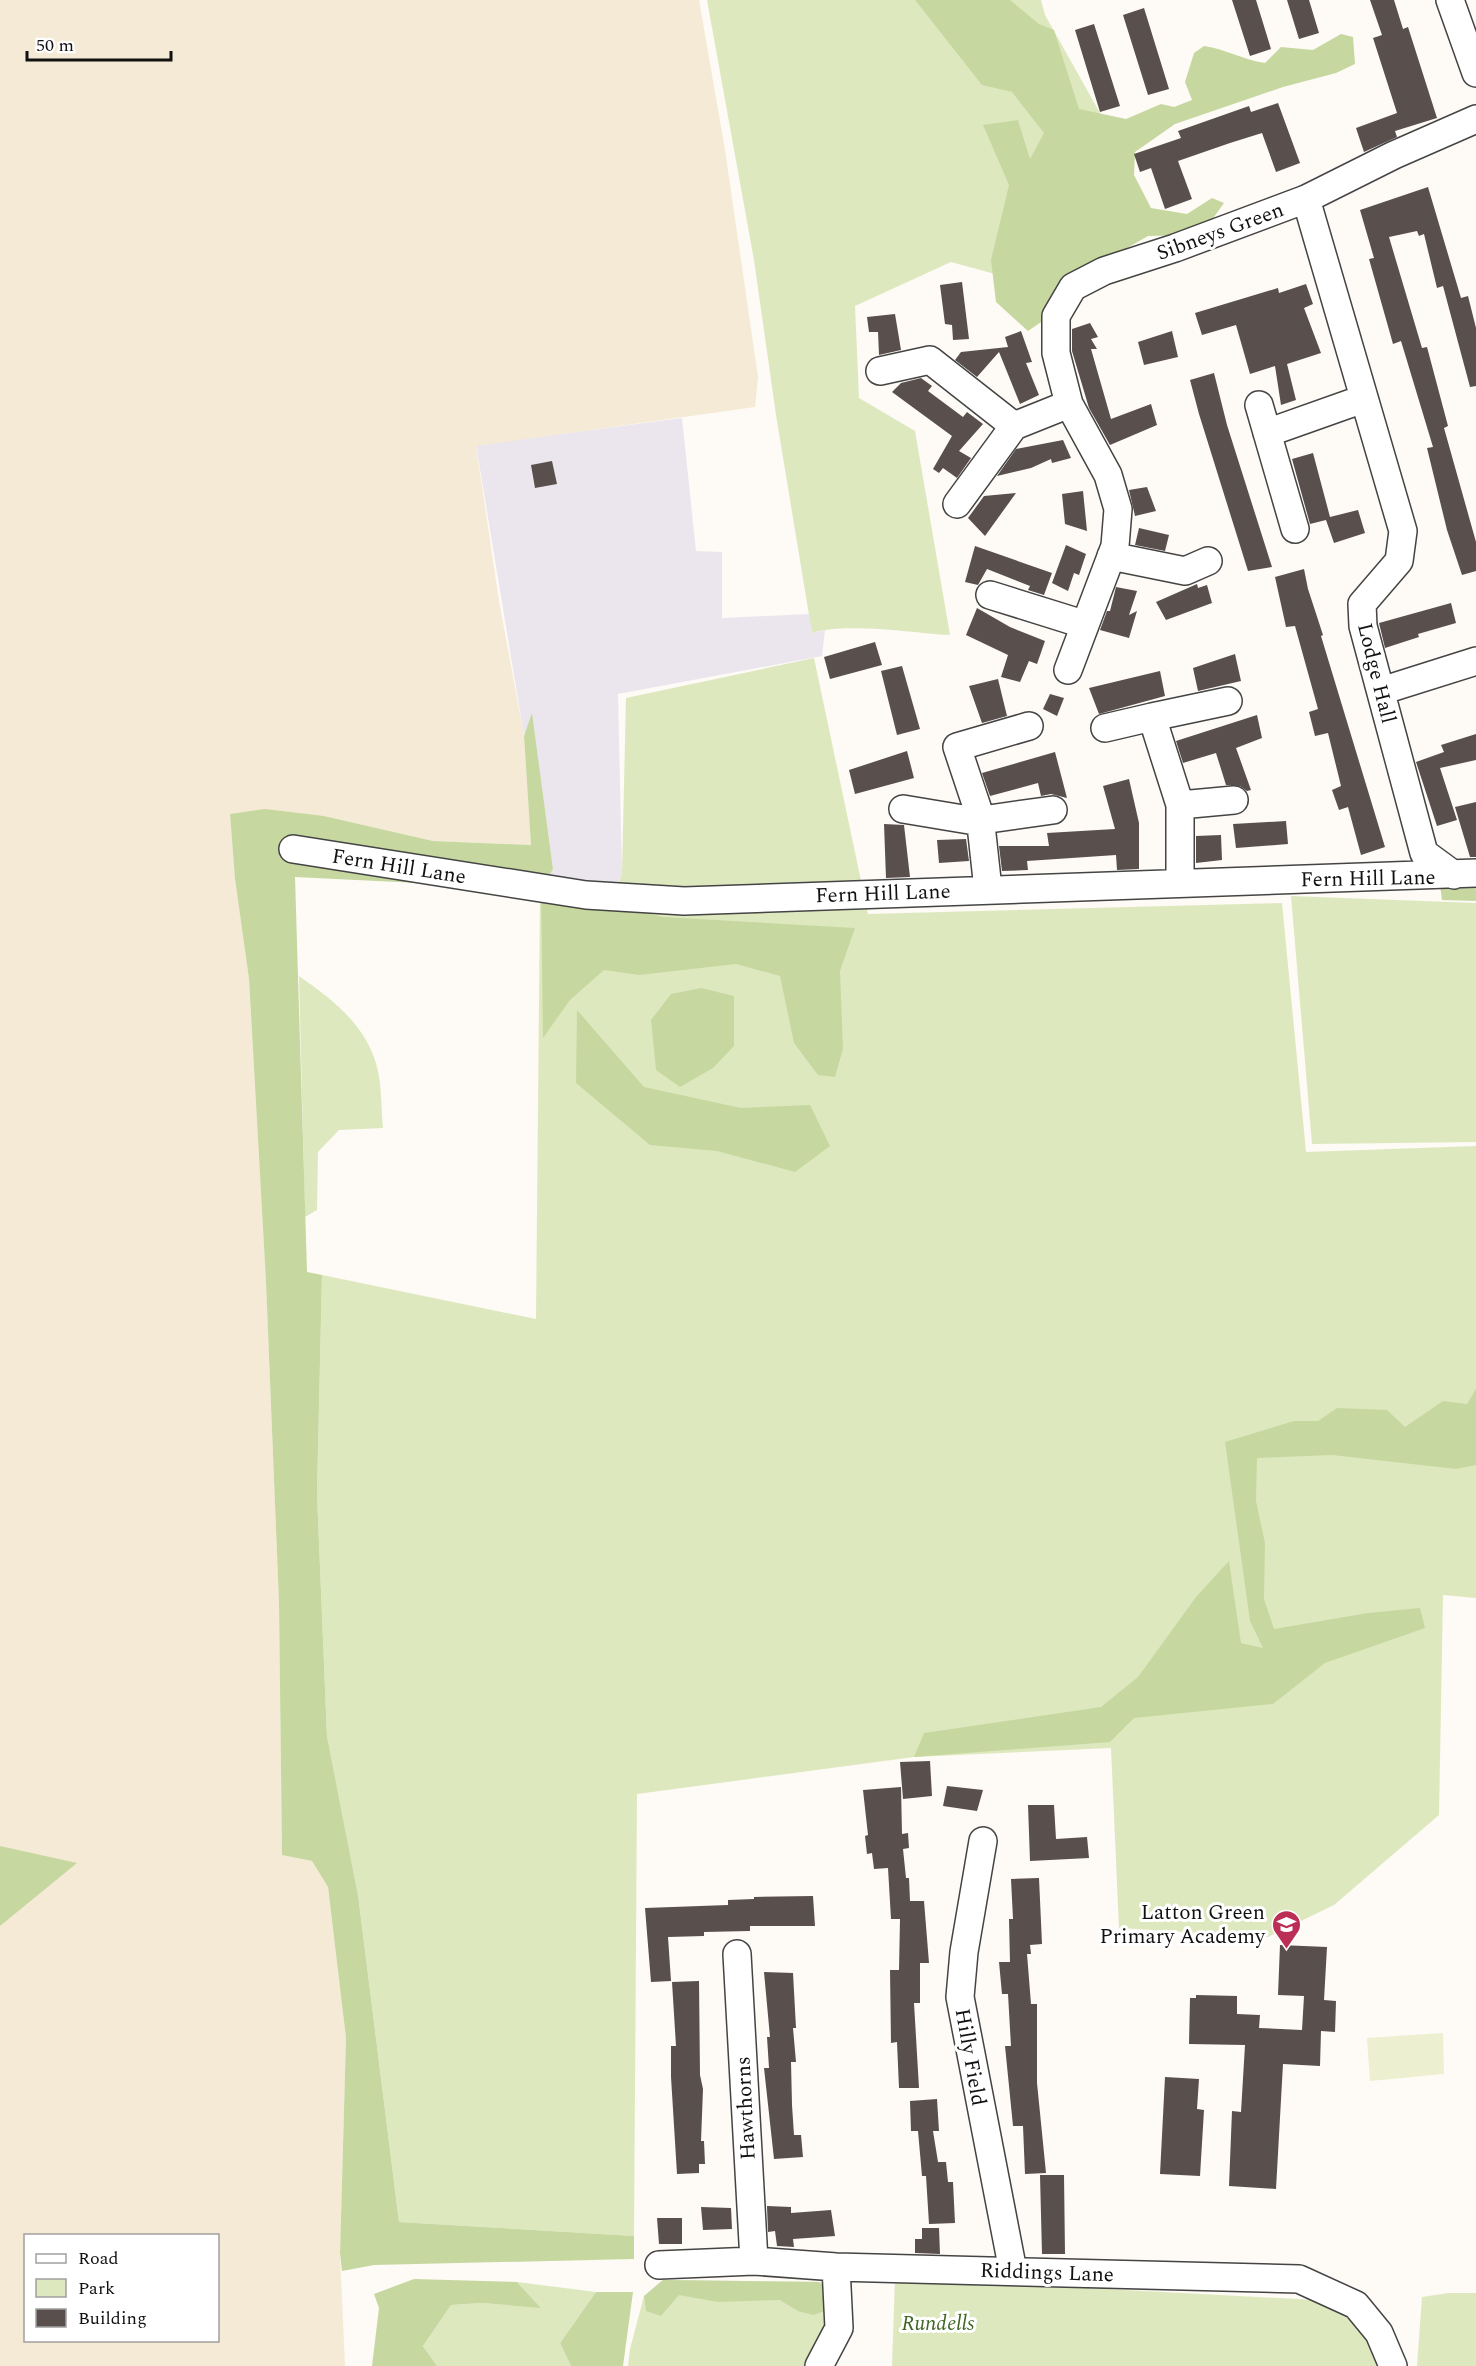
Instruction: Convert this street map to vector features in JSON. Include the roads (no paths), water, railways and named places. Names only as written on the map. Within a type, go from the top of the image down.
[{"type":"street","points":[[1450,0],[1476,73]]},
{"type":"street","name":"Sibneys Green","points":[[1068,670],[1083,624],[1111,556],[1118,509],[1108,475],[1069,404],[1056,353],[1056,316],[1073,287],[1104,272],[1306,199],[1394,155],[1476,119]]},
{"type":"street","name":"Lodge Hall","points":[[1306,199],[1403,531],[1399,561],[1362,604],[1363,626],[1424,853],[1465,874]]},
{"type":"street","points":[[880,371],[930,360],[1014,426]]},
{"type":"street","points":[[1268,433],[1363,399]]},
{"type":"street","points":[[957,504],[1014,426],[1069,404]]},
{"type":"street","points":[[1259,405],[1295,529]]},
{"type":"street","points":[[1111,556],[1185,571],[1208,561]]},
{"type":"street","points":[[990,595],[1083,624]]},
{"type":"street","points":[[1381,691],[1476,661]]},
{"type":"street","points":[[1105,728],[1228,701]]},
{"type":"street","points":[[1152,717],[1180,805],[1180,882]]},
{"type":"street","points":[[988,889],[981,820],[957,747],[1029,726]]},
{"type":"street","points":[[1180,805],[1234,800]]},
{"type":"street","points":[[903,809],[981,820],[1053,810]]},
{"type":"street","name":"Fern Hill Lane","points":[[293,849],[586,895],[684,901],[1180,882],[1465,874]]},
{"type":"street","name":"Hilly Field","points":[[983,1841],[964,1952],[960,1997],[1013,2271]]},
{"type":"street","name":"Hawthorns","points":[[736,1954],[754,2261]]},
{"type":"street","name":"Riddings Lane","points":[[659,2265],[754,2261],[836,2267],[1299,2279],[1356,2305],[1378,2333],[1393,2366]]},
{"type":"street","points":[[819,2366],[839,2328],[836,2267]]},
{"type":"place","name":"Latton Green Primary Academy","points":[[1286,1950]]},
{"type":"park label","name":"Rundells","points":[[938,2323]]}]
